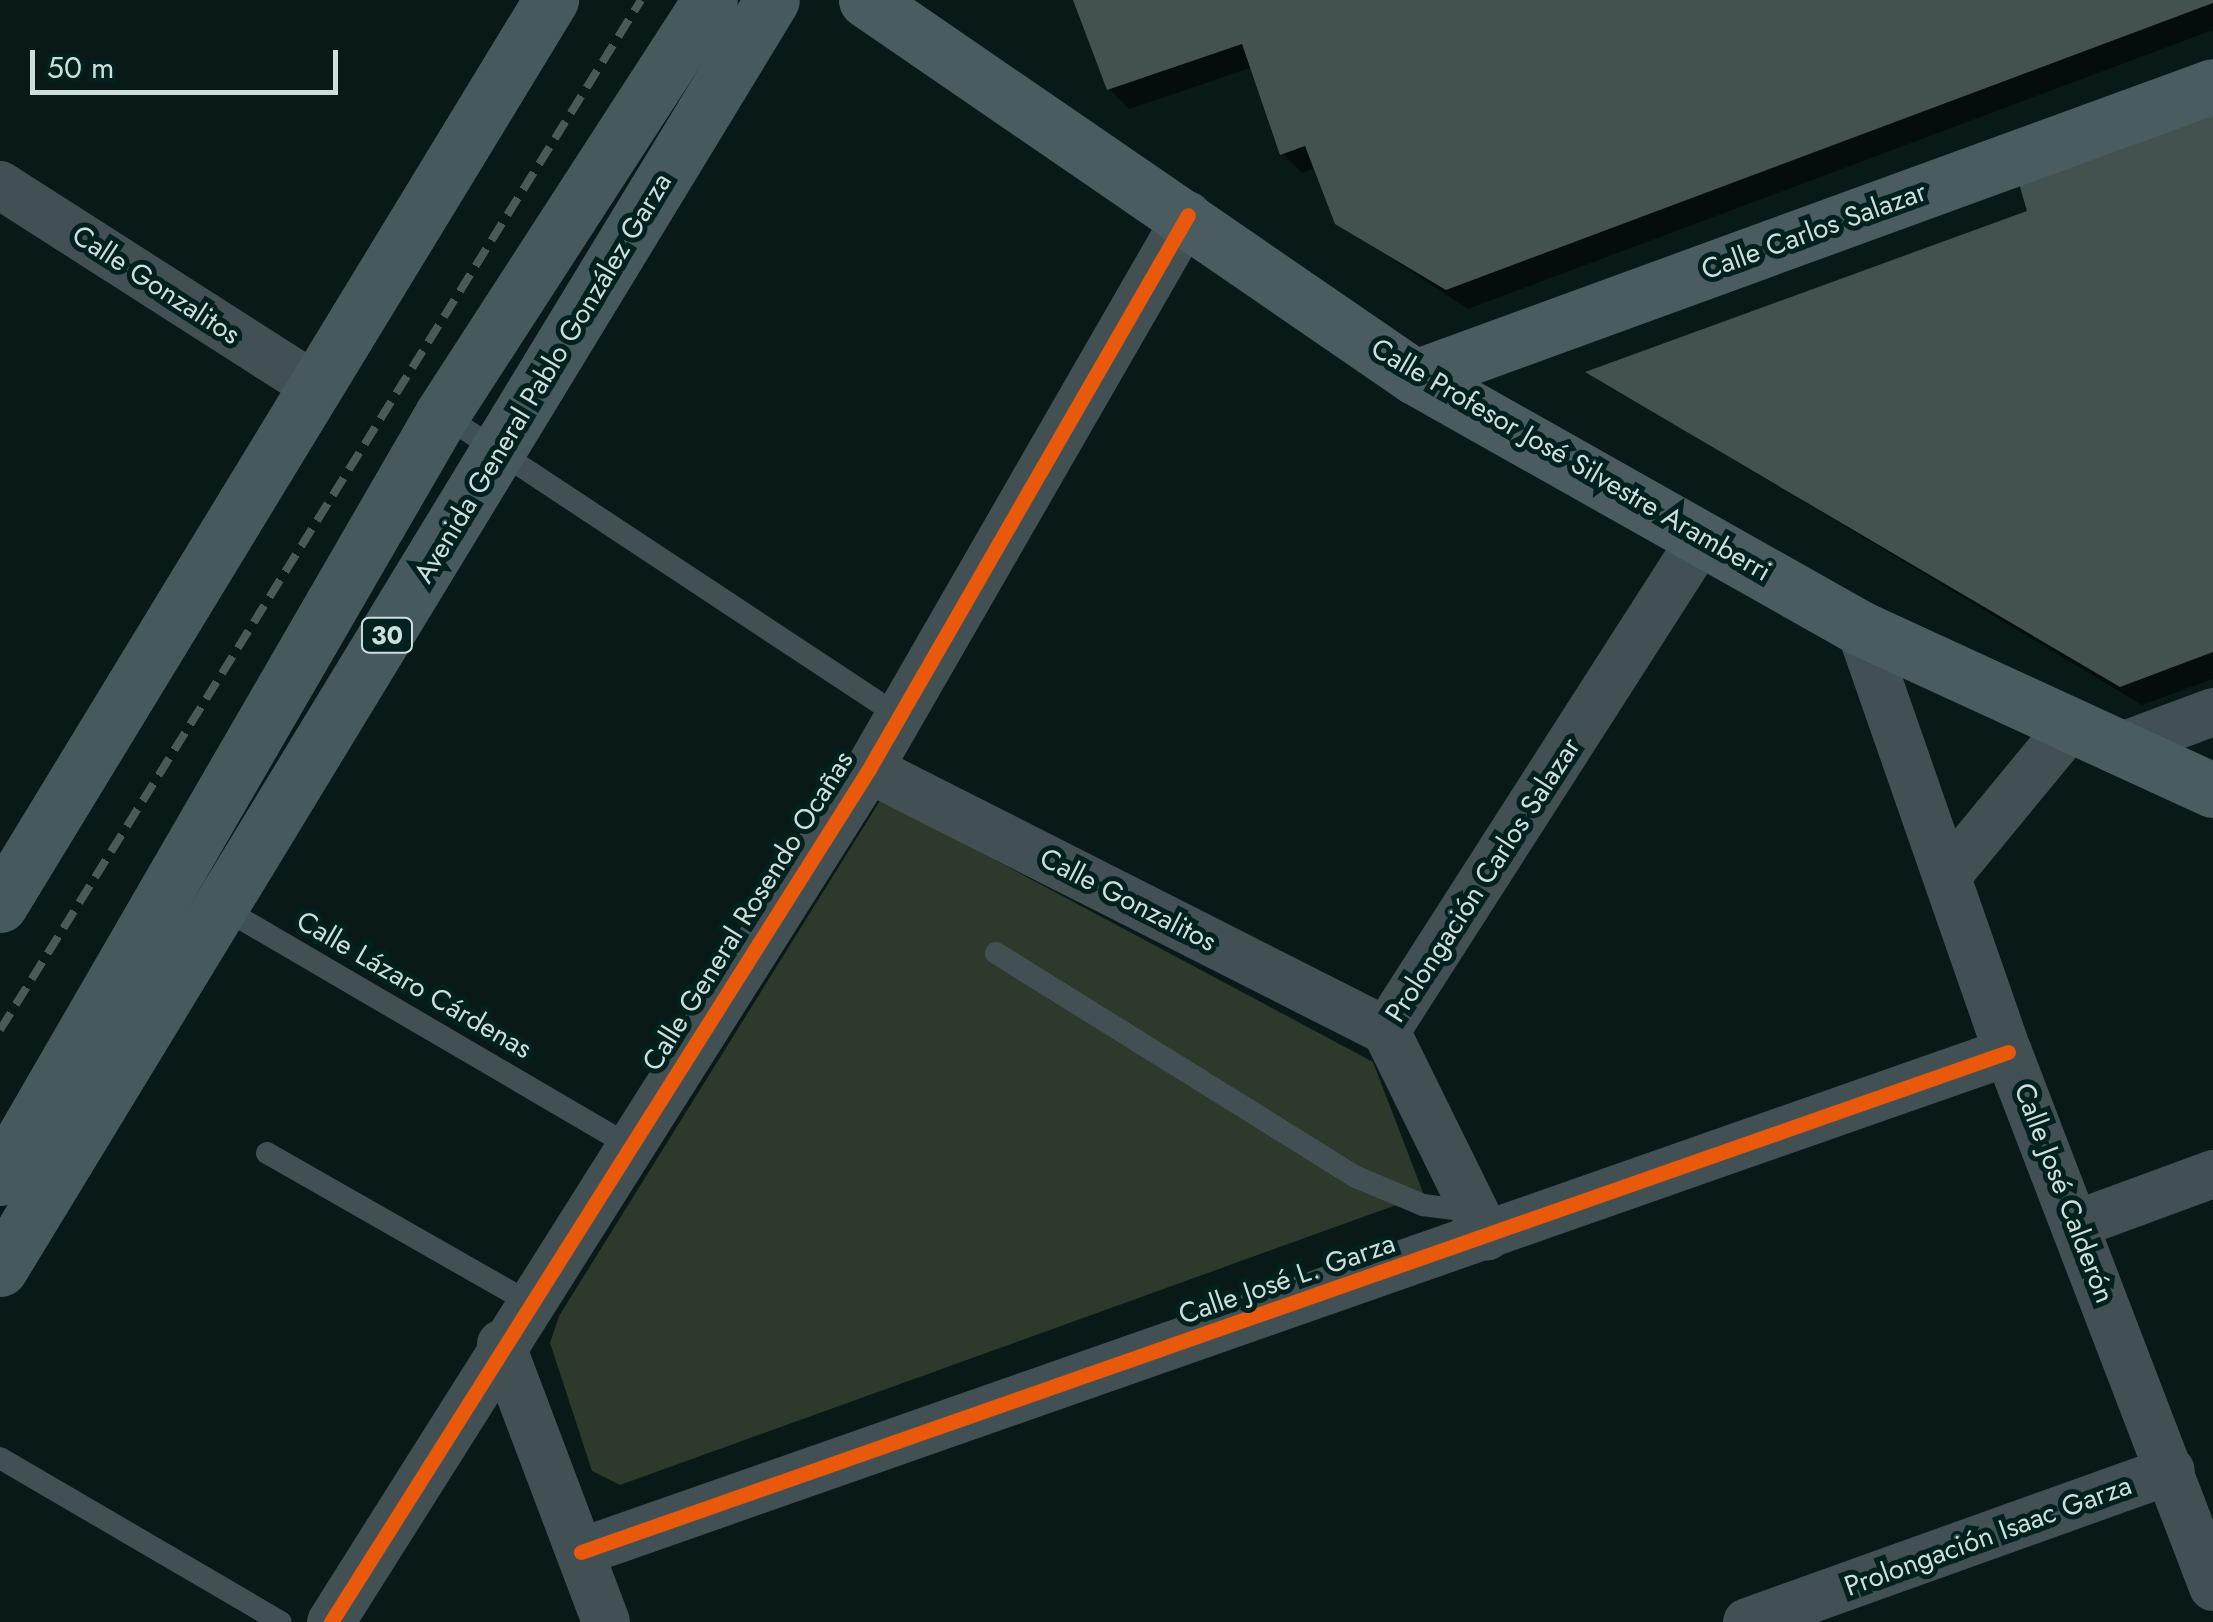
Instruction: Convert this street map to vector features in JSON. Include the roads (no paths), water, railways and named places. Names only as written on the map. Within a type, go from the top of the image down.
[{"type":"main road","points":[[0,905],[313,385],[551,0]]},
{"type":"main road","name":"Avenida General Pablo González Garza","points":[[87,1083],[170,878],[442,414],[710,0]]},
{"type":"main road","name":"Avenida General Pablo González Garza","points":[[0,1268],[12,1192],[87,1083],[221,906],[772,0]]},
{"type":"main road","name":"Calle Profesor José Silvestre Aramberri","points":[[866,0],[1188,215],[1415,376],[1860,628],[2091,738],[2213,790]]},
{"type":"main road","name":"Calle Carlos Salazar","points":[[1415,376],[2213,86]]},
{"type":"street","name":"Calle Gonzalitos","points":[[0,185],[313,385]]},
{"type":"street","name":"Calle General Rosendo Ocañas","points":[[330,1622],[528,1302],[870,769],[896,714],[1188,215]]},
{"type":"street","name":"Prolongación Carlos Salazar","points":[[1482,1224],[1386,1031],[1703,536]]},
{"type":"street","name":"Calle José Calderón","points":[[1860,628],[2008,1052],[2213,1587]]},
{"type":"street","points":[[1947,876],[2091,738],[2213,712]]},
{"type":"street","name":"Calle Gonzalitos","points":[[870,769],[1386,1031]]},
{"type":"street","name":"Calle José L. Garza","points":[[581,1552],[1482,1224],[2008,1052]]},
{"type":"street","points":[[2077,1224],[2213,1174]]},
{"type":"street","points":[[502,1344],[606,1622]]},
{"type":"street","name":"Prolongación Isaac Garza","points":[[1747,1622],[2171,1470]]},
{"type":"lane","points":[[442,414],[896,714]]},
{"type":"lane","name":"Calle Lázaro Cárdenas","points":[[170,878],[628,1145]]},
{"type":"lane","points":[[996,953],[1356,1176],[1423,1205],[1482,1224]]},
{"type":"lane","points":[[267,1153],[528,1302]]},
{"type":"lane","points":[[0,1458],[280,1622]]},
{"type":"railway","points":[[0,1030],[641,0]]}]
